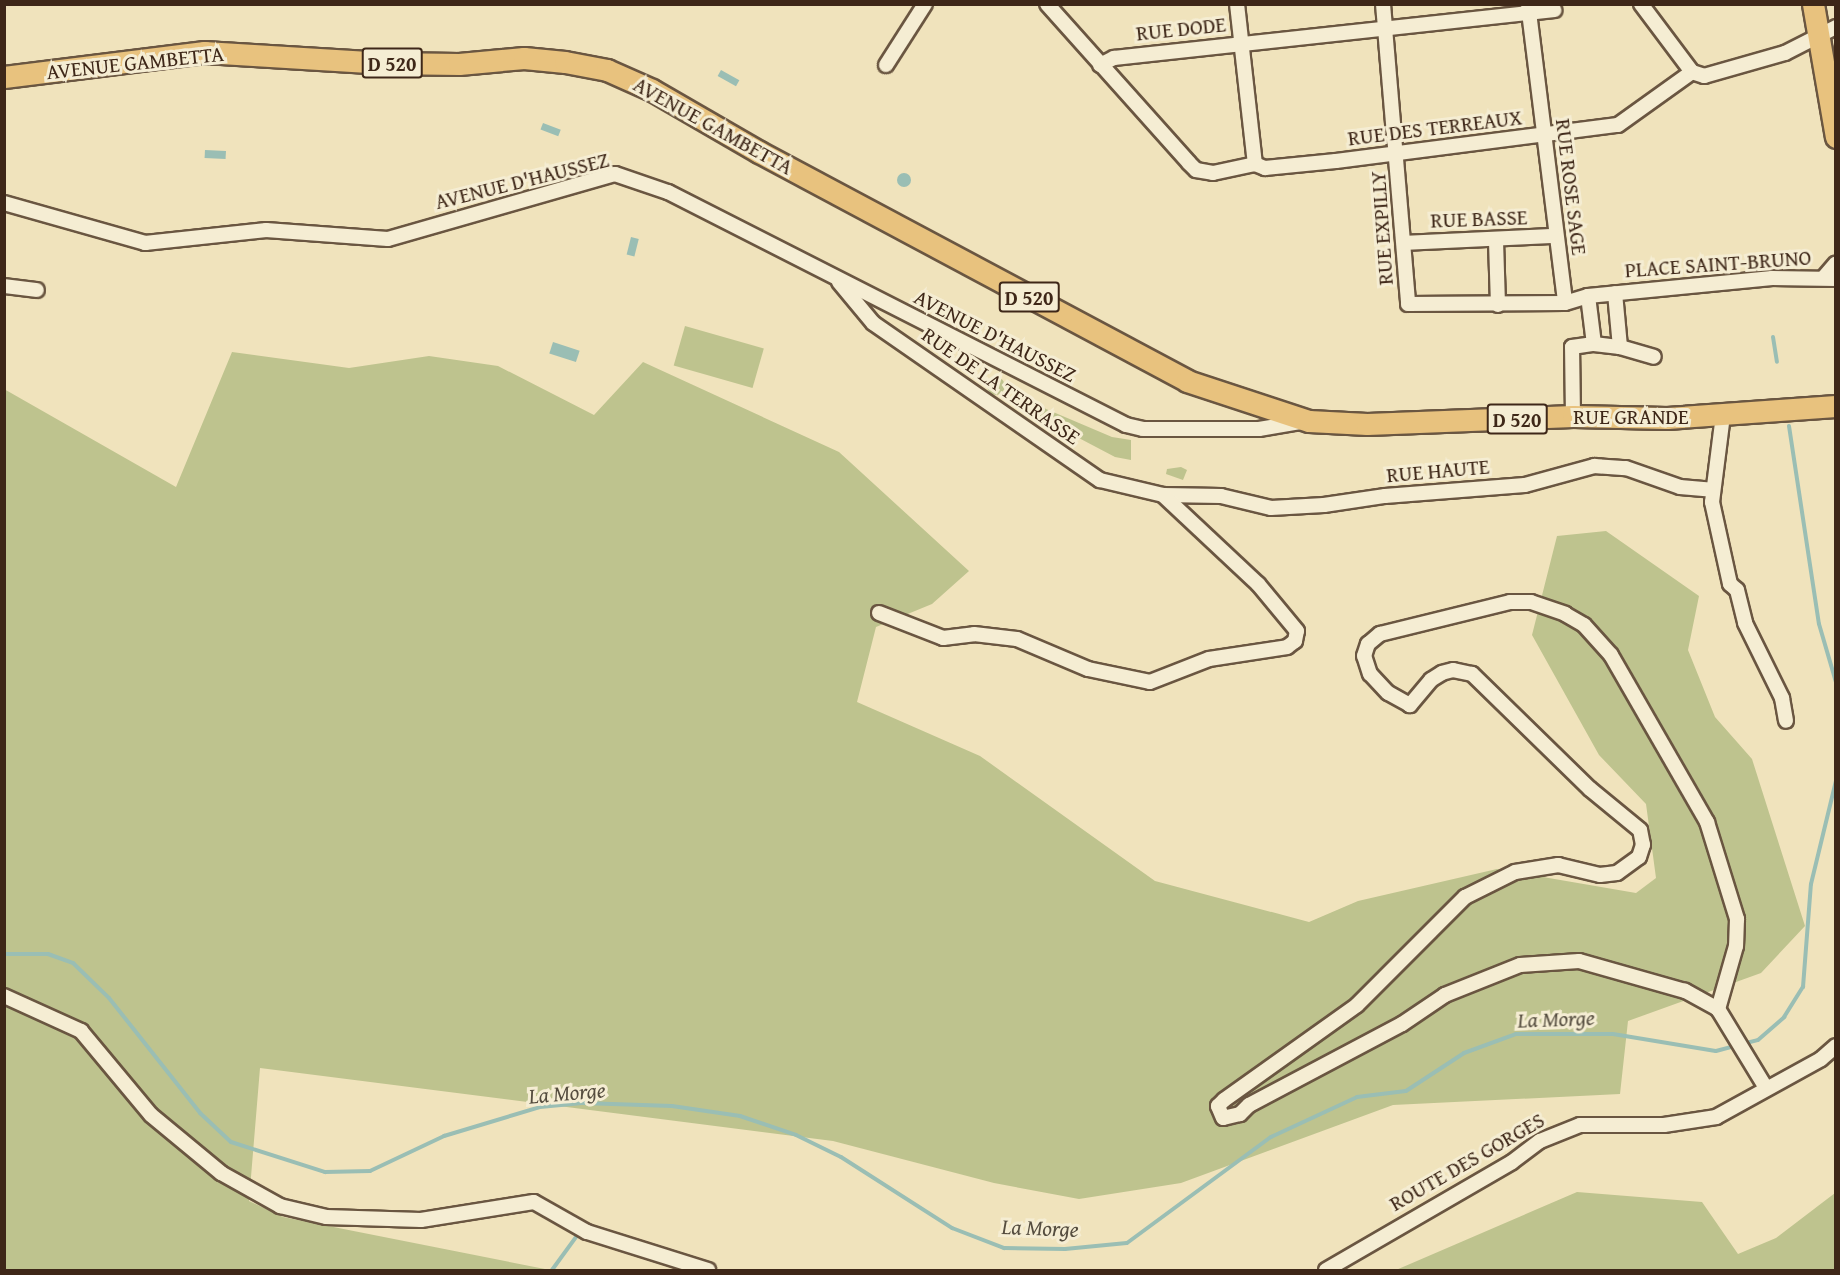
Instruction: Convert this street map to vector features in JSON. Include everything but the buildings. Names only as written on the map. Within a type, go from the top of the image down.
[{"type":"main road","points":[[1813,4],[1817,38],[1836,137]]},
{"type":"main road","points":[[1817,38],[1836,71]]},
{"type":"main road","name":"AVENUE GAMBETTA","points":[[4,77],[204,52],[385,63],[459,64],[544,59],[607,70],[652,90],[759,152],[1187,381],[1309,421],[1367,424]]},
{"type":"main road","name":"RUE GRANDE","points":[[1367,424],[1573,416],[1723,416],[1836,406]]},
{"type":"street","points":[[886,65],[925,4]]},
{"type":"street","points":[[1047,4],[1100,65]]},
{"type":"street","points":[[1237,4],[1247,105],[1256,165]]},
{"type":"street","name":"RUE EXPILLY","points":[[1383,4],[1412,299]]},
{"type":"street","points":[[1641,4],[1692,72],[1704,76],[1785,53],[1836,27]]},
{"type":"street","name":"RUE DODE","points":[[1100,65],[1114,57],[1385,29],[1528,8],[1554,10]]},
{"type":"street","name":"RUE ROSE SAGE","points":[[1528,8],[1555,236],[1566,303]]},
{"type":"street","name":"RUE DES TERREAUX","points":[[1100,65],[1112,81],[1196,170],[1223,173],[1256,165],[1277,167],[1544,136],[1618,125],[1692,72]]},
{"type":"street","name":"AVENUE D'HAUSSEZ","points":[[4,203],[145,243],[266,230],[388,239],[615,174],[668,192],[1116,420],[1143,429],[1279,428],[1309,421]]},
{"type":"street","name":"RUE BASSE","points":[[1407,245],[1494,242],[1555,236]]},
{"type":"street","points":[[1494,242],[1496,299]]},
{"type":"street","points":[[1830,278],[1836,263]]},
{"type":"street","name":"PLACE SAINT-BRUNO","points":[[1412,299],[1496,299],[1566,303],[1588,296],[1615,293],[1830,278],[1836,290]]},
{"type":"street","name":"RUE DE LA TERRASSE","points":[[837,279],[873,323],[1100,480],[1162,495]]},
{"type":"street","points":[[4,286],[37,290]]},
{"type":"street","name":"PLACE SAINT-BRUNO","points":[[1615,293],[1620,346]]},
{"type":"street","points":[[1588,296],[1594,344]]},
{"type":"street","points":[[1573,416],[1572,347],[1594,344],[1620,346],[1654,357]]},
{"type":"street","points":[[1723,416],[1712,490],[1730,584],[1737,590],[1745,623],[1782,698],[1786,721]]},
{"type":"street","name":"RUE HAUTE","points":[[1162,495],[1221,496],[1271,508],[1526,485],[1594,466],[1626,468],[1680,487],[1712,490]]},
{"type":"street","points":[[879,612],[943,638],[974,634],[1017,639],[1088,669],[1150,682],[1209,659],[1287,647],[1295,641],[1297,631],[1258,584],[1162,495]]},
{"type":"street","points":[[1721,1015],[1736,946],[1737,919],[1707,822],[1611,655],[1584,625],[1531,602],[1510,602],[1380,634],[1368,644],[1364,656],[1370,674],[1388,693],[1410,705],[1431,680],[1443,673],[1453,670],[1472,674],[1590,789],[1640,830],[1643,845],[1639,857],[1617,873],[1600,875],[1558,865],[1515,872],[1488,882],[1445,914],[1393,973],[1357,1005],[1224,1100],[1218,1113],[1223,1118],[1240,1114],[1249,1105],[1402,1024],[1445,995],[1520,965],[1579,961],[1685,991],[1721,1015],[1766,1088]]},
{"type":"street","points":[[4,996],[81,1031],[151,1115],[221,1173],[280,1206],[326,1217],[421,1220],[534,1202],[587,1232],[708,1270]]},
{"type":"street","name":"ROUTE DES GORGES","points":[[1326,1270],[1512,1162],[1540,1141],[1580,1125],[1664,1125],[1716,1117],[1821,1059],[1836,1046]]},
{"type":"green space","points":[[685,326],[764,349],[753,388],[674,365]]},
{"type":"green space","points":[[232,352],[349,368],[429,356],[498,366],[594,415],[643,362],[839,452],[969,571],[932,604],[876,627],[857,702],[980,756],[1155,881],[1309,922],[1358,901],[1497,869],[1636,893],[1656,878],[1646,804],[1599,755],[1532,635],[1557,536],[1606,531],[1699,596],[1688,650],[1715,717],[1752,759],[1805,926],[1761,973],[1628,1021],[1620,1094],[1393,1105],[1181,1183],[1079,1199],[994,1183],[833,1141],[260,1068],[249,1201],[283,1217],[550,1270],[5,1270],[4,389],[176,487]]},
{"type":"green space","points":[[996,377],[1002,380],[1005,386],[1002,392],[996,395],[990,392],[987,386],[990,380]]},
{"type":"green space","points":[[1028,396],[1046,409],[1112,437],[1131,440],[1131,460],[1115,457],[1037,416],[1041,411],[1026,399]]},
{"type":"green space","points":[[1181,467],[1187,470],[1183,480],[1166,474],[1167,469]]},
{"type":"green space","points":[[1577,1192],[1702,1202],[1738,1254],[1776,1238],[1835,1193],[1835,1270],[1396,1270]]},
{"type":"water","points":[[721,70],[739,80],[736,86],[718,76]]},
{"type":"water","points":[[543,123],[561,130],[558,136],[540,130]]},
{"type":"water","points":[[205,150],[226,151],[226,159],[205,158]]},
{"type":"water","points":[[904,173],[909,175],[911,180],[909,185],[904,187],[899,185],[897,180],[899,175]]},
{"type":"water","points":[[631,237],[639,239],[634,256],[627,254]]},
{"type":"water","points":[[553,342],[580,351],[576,362],[549,353]]},
{"type":"waterway","name":"La Morge","points":[[1773,337],[1777,362]]},
{"type":"waterway","name":"La Morge","points":[[1789,426],[1819,624],[1836,682]]},
{"type":"waterway","name":"La Morge","points":[[1742,1044],[1758,1040],[1784,1017],[1803,987],[1811,884],[1836,781]]},
{"type":"waterway","name":"La Morge","points":[[4,954],[48,954],[73,963],[109,998],[200,1113],[231,1142],[325,1172],[370,1171],[444,1136],[540,1107],[582,1103],[672,1106],[740,1116],[796,1135],[841,1157],[952,1228],[1004,1248],[1065,1249],[1127,1243],[1271,1137],[1357,1097],[1406,1091],[1464,1053],[1516,1034],[1613,1034],[1716,1051],[1735,1046]]},
{"type":"waterway","points":[[552,1270],[576,1237]]}]
